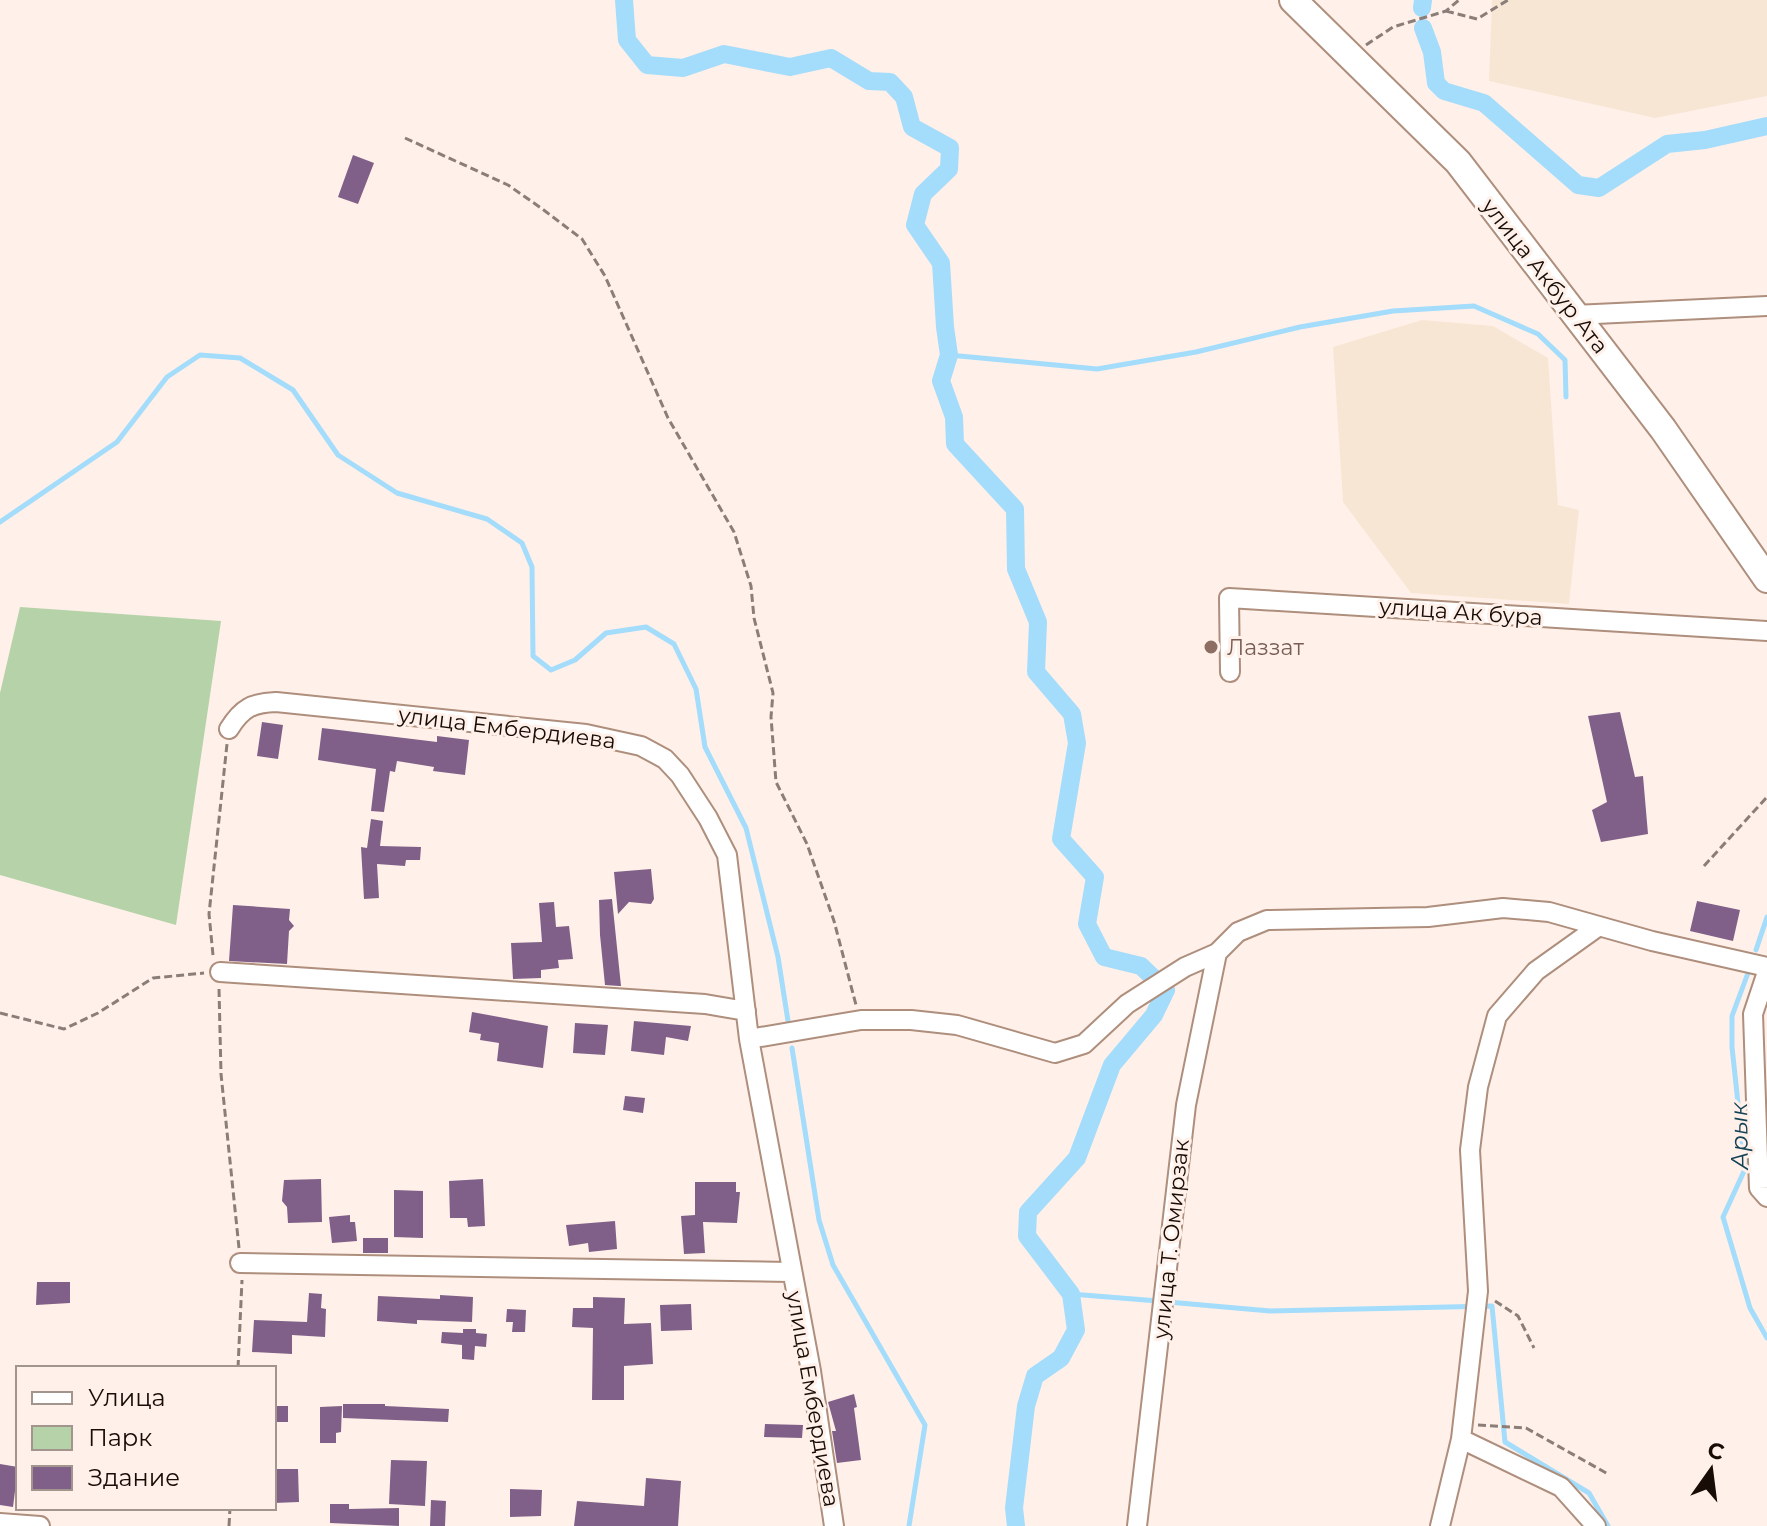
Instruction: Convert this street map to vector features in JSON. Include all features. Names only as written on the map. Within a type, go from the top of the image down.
[{"type":"main road","name":"улица Акбур Ата","points":[[1293,0],[1458,162],[1663,429],[1767,579]]},
{"type":"street","points":[[1574,315],[1767,306]]},
{"type":"street","name":"улица Ак бура","points":[[1230,672],[1229,598],[1767,631]]},
{"type":"street","name":"улица Ембердиева","points":[[229,729],[249,705],[276,702],[586,734],[655,753],[680,775],[727,855],[742,960],[749,1039],[790,1272],[811,1371],[834,1526]]},
{"type":"street","points":[[749,1039],[861,1020],[911,1020],[957,1025],[1055,1053],[1084,1044],[1127,1004],[1185,967],[1217,953],[1238,932],[1267,920],[1428,917],[1503,908],[1549,912],[1767,969],[1753,1014],[1759,1188],[1767,1197]]},
{"type":"street","points":[[1440,1526],[1462,1431],[1478,1291],[1470,1150],[1478,1087],[1497,1016],[1536,971],[1599,926]]},
{"type":"street","name":"улица Т. Омирзак","points":[[1137,1526],[1186,1105],[1217,953]]},
{"type":"street","points":[[220,972],[705,1004],[746,1011]]},
{"type":"street","name":"улица Ембердиева","points":[[240,1263],[790,1272]]},
{"type":"street","points":[[1462,1431],[1561,1487],[1596,1526]]},
{"type":"street","points":[[0,1523],[40,1526]]},
{"type":"path","points":[[1350,56],[1393,27],[1446,11],[1459,0]]},
{"type":"path","points":[[1446,11],[1477,19],[1508,0]]},
{"type":"path","points":[[405,138],[508,185],[541,208],[582,239],[612,289],[668,418],[738,543],[751,586],[754,618],[773,693],[771,717],[776,782],[812,856],[834,921],[861,1020]]},
{"type":"path","points":[[229,729],[209,914],[214,965],[220,972],[218,1027],[221,1074],[243,1288],[238,1366]]},
{"type":"path","points":[[1704,866],[1767,797]]},
{"type":"path","points":[[0,1013],[64,1029],[98,1013],[153,978],[220,972]]},
{"type":"path","points":[[1478,1291],[1518,1316],[1534,1348]]},
{"type":"path","points":[[1462,1431],[1526,1428],[1608,1474]]},
{"type":"shaded area","points":[[1492,0],[1767,0],[1767,96],[1655,118],[1489,81]]},
{"type":"shaded area","points":[[1422,320],[1493,326],[1548,358],[1558,505],[1579,510],[1569,604],[1411,593],[1343,502],[1333,347]]},
{"type":"green space","points":[[20,607],[221,621],[176,925],[0,875],[0,693]]},
{"type":"building","points":[[353,155],[374,163],[358,204],[338,197]]},
{"type":"building","points":[[1620,712],[1635,777],[1643,776],[1648,834],[1601,842],[1592,810],[1607,802],[1588,716]]},
{"type":"building","points":[[262,722],[283,725],[278,759],[257,756]]},
{"type":"building","points":[[322,728],[437,742],[437,736],[469,740],[465,775],[433,771],[434,767],[397,761],[395,772],[390,771],[384,812],[371,811],[376,769],[318,760]]},
{"type":"building","points":[[371,819],[383,821],[380,846],[421,847],[420,860],[406,860],[405,866],[377,864],[379,898],[364,899],[361,847],[367,848]]},
{"type":"building","points":[[651,869],[654,899],[651,904],[629,902],[618,914],[614,872]]},
{"type":"building","points":[[612,899],[621,986],[605,985],[599,900]]},
{"type":"building","points":[[1697,901],[1740,910],[1733,941],[1690,931]]},
{"type":"building","points":[[554,902],[556,927],[569,926],[573,959],[558,960],[559,968],[541,970],[541,978],[513,979],[511,943],[542,942],[539,903]]},
{"type":"building","points":[[233,905],[290,909],[289,920],[294,926],[289,931],[287,964],[229,961]]},
{"type":"building","points":[[472,1012],[548,1026],[543,1068],[497,1061],[499,1043],[480,1040],[481,1034],[469,1032]]},
{"type":"building","points":[[634,1021],[691,1026],[688,1041],[666,1037],[664,1055],[631,1051]]},
{"type":"building","points":[[575,1023],[608,1025],[605,1055],[573,1053]]},
{"type":"building","points":[[625,1096],[645,1098],[643,1113],[623,1110]]},
{"type":"building","points":[[321,1179],[322,1222],[288,1223],[287,1207],[282,1201],[284,1180]]},
{"type":"building","points":[[483,1179],[485,1226],[468,1227],[467,1218],[450,1218],[449,1181]]},
{"type":"building","points":[[695,1182],[736,1182],[736,1192],[740,1192],[737,1223],[703,1222],[705,1253],[684,1254],[681,1216],[695,1215]]},
{"type":"building","points":[[394,1190],[423,1191],[423,1238],[394,1237]]},
{"type":"building","points":[[350,1215],[350,1222],[355,1222],[357,1241],[332,1243],[329,1217]]},
{"type":"building","points":[[615,1221],[617,1249],[589,1252],[588,1243],[569,1246],[566,1225]]},
{"type":"building","points":[[363,1238],[388,1238],[388,1253],[363,1253]]},
{"type":"building","points":[[37,1282],[70,1282],[70,1303],[36,1305]]},
{"type":"building","points":[[309,1293],[322,1294],[321,1308],[326,1309],[325,1337],[292,1335],[292,1354],[252,1352],[254,1320],[307,1322]]},
{"type":"building","points":[[440,1295],[473,1297],[472,1322],[417,1320],[417,1324],[377,1321],[378,1296],[440,1299]]},
{"type":"building","points":[[593,1297],[625,1298],[624,1324],[651,1323],[653,1364],[624,1366],[624,1400],[592,1400],[593,1328],[572,1327],[573,1308],[593,1308]]},
{"type":"building","points":[[691,1304],[692,1330],[661,1331],[660,1305]]},
{"type":"building","points":[[507,1309],[526,1310],[525,1332],[512,1332],[513,1322],[506,1322]]},
{"type":"building","points":[[463,1329],[476,1329],[476,1333],[487,1334],[486,1347],[475,1346],[474,1360],[462,1359],[462,1345],[441,1343],[442,1332],[463,1333]]},
{"type":"building","points":[[854,1394],[861,1460],[837,1463],[832,1431],[836,1431],[828,1402]]},
{"type":"building","points":[[343,1404],[449,1409],[448,1422],[343,1418]]},
{"type":"building","points":[[276,1406],[288,1406],[288,1422],[276,1422]]},
{"type":"building","points":[[342,1406],[341,1432],[336,1433],[336,1443],[320,1443],[320,1407]]},
{"type":"building","points":[[765,1424],[803,1425],[802,1438],[764,1437]]},
{"type":"building","points":[[391,1460],[427,1461],[425,1506],[389,1504]]},
{"type":"building","points":[[0,1464],[16,1467],[13,1507],[0,1505]]},
{"type":"building","points":[[276,1469],[298,1469],[299,1502],[276,1503]]},
{"type":"building","points":[[646,1478],[681,1481],[678,1526],[574,1526],[577,1501],[644,1506]]},
{"type":"building","points":[[510,1489],[542,1490],[541,1516],[510,1517]]},
{"type":"building","points":[[431,1500],[446,1501],[445,1526],[430,1526]]},
{"type":"building","points":[[330,1504],[349,1504],[349,1509],[399,1508],[399,1526],[330,1523]]},
{"type":"waterway","points":[[624,0],[627,40],[647,65],[683,68],[724,54],[790,67],[831,58],[869,81],[890,82],[904,97],[912,127],[950,148],[949,169],[923,194],[915,225],[941,263],[949,355],[941,381],[954,417],[955,444],[1015,509],[1016,569],[1038,622],[1036,672],[1072,714],[1077,743],[1061,839],[1095,877],[1087,924],[1104,957],[1141,966],[1166,990],[1154,1015],[1112,1065],[1077,1158],[1028,1212],[1027,1236],[1071,1294],[1076,1330],[1061,1358],[1035,1376],[1026,1406],[1014,1508],[1016,1526]]},
{"type":"waterway","points":[[1422,8],[1423,0]]},
{"type":"waterway","points":[[1423,28],[1432,52],[1436,83],[1444,91],[1484,103],[1578,185],[1599,188],[1667,144],[1705,140],[1767,126]]},
{"type":"waterway","points":[[949,355],[1097,369],[1393,311],[1474,306],[1538,334],[1565,360],[1566,397]]},
{"type":"waterway","points":[[0,522],[117,442],[167,377],[200,355],[240,358],[293,390],[338,455],[397,493],[487,519],[522,543],[532,567],[533,656],[551,670],[575,660],[606,633],[646,627],[674,644],[696,689],[705,747],[746,828],[778,957],[788,1021]]},
{"type":"waterway","name":"Арык","points":[[1756,950],[1767,917]]},
{"type":"waterway","name":"Арык","points":[[1748,973],[1732,1016],[1732,1047],[1745,1169],[1723,1217],[1750,1308],[1767,1338]]},
{"type":"waterway","points":[[792,1048],[819,1220],[833,1265],[925,1425],[909,1526]]},
{"type":"waterway","points":[[1071,1294],[1158,1301]]},
{"type":"waterway","points":[[1168,1302],[1270,1311],[1492,1306],[1505,1442],[1589,1493],[1608,1526]]},
{"type":"place","name":"Лаззат","points":[[1211,647]]}]
